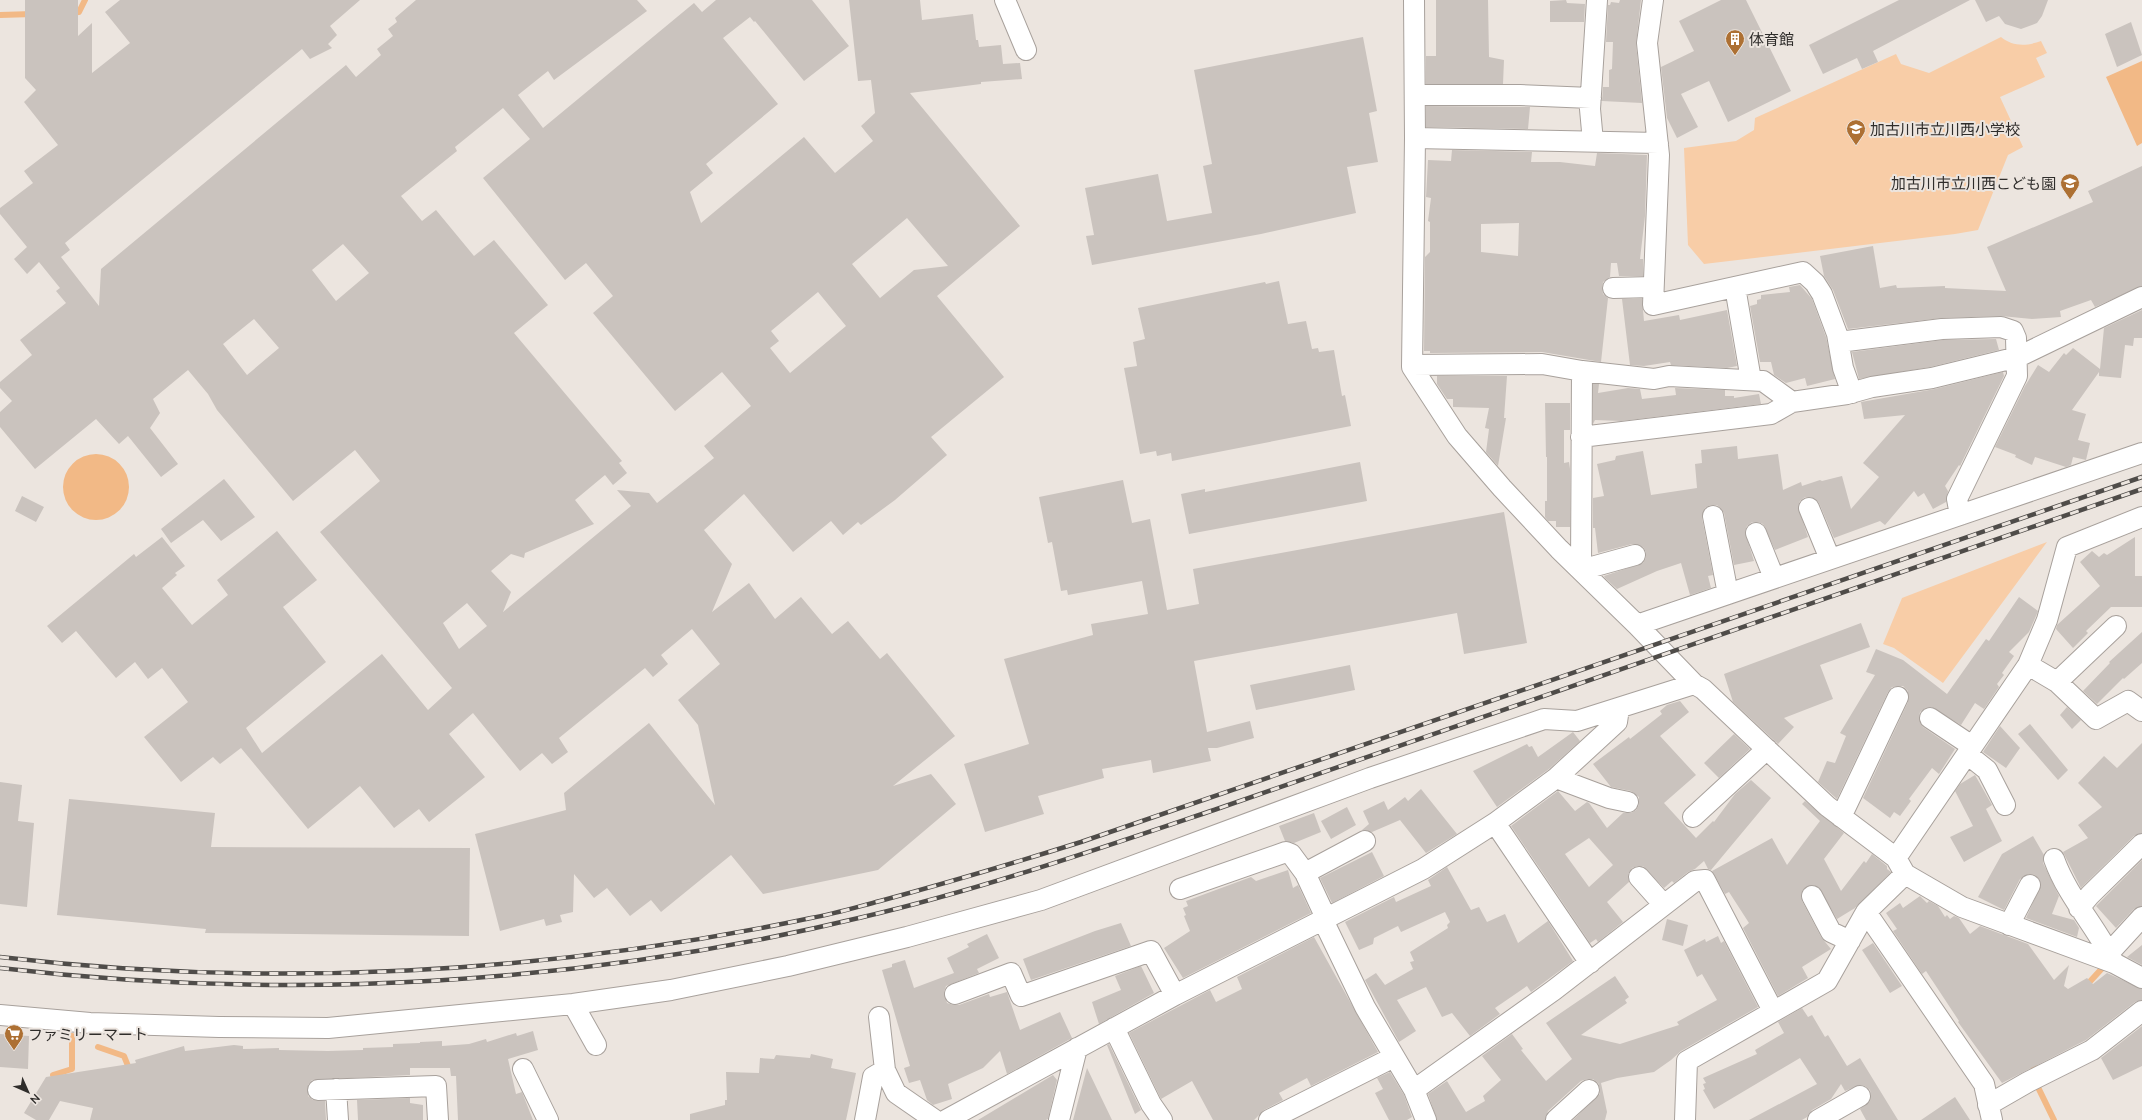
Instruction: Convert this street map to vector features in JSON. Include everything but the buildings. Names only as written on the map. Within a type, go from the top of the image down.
[{"type":"street","points":[[1005,0],[1026,50]]},
{"type":"street","points":[[1414,0],[1415,138],[1412,365],[1457,436],[1502,488],[1694,684],[1703,689],[1841,817],[1900,866],[1962,908],[2009,925],[2112,958],[2142,978]]},
{"type":"street","points":[[1593,142],[1591,98],[1597,0]]},
{"type":"street","points":[[1653,0],[1647,43],[1659,155],[1653,305],[1803,272],[1815,283],[1822,294],[1839,342],[1843,368],[1852,393]]},
{"type":"street","points":[[1415,95],[1520,95],[1591,98]]},
{"type":"street","points":[[1415,138],[1658,143]]},
{"type":"street","points":[[1613,288],[1653,287]]},
{"type":"street","points":[[1735,287],[1751,380]]},
{"type":"street","points":[[1581,436],[1772,414],[1792,402],[1852,393],[1872,387],[1932,378],[2018,357],[2142,297]]},
{"type":"street","points":[[1839,342],[1942,329],[2001,327],[2013,331],[2016,338],[2018,357],[2017,376],[1957,499],[1960,515]]},
{"type":"street","points":[[1412,365],[1542,364],[1582,371],[1654,379],[1669,376],[1763,381],[1792,402]]},
{"type":"street","points":[[1581,570],[1582,371]]},
{"type":"street","points":[[1637,625],[2142,453]]},
{"type":"street","points":[[1809,508],[1830,559]]},
{"type":"street","points":[[1713,516],[1728,594]]},
{"type":"street","points":[[1686,1120],[1687,1062],[1827,981],[1866,912],[1900,866],[1969,750],[2028,665],[2046,620],[2067,547],[2142,516]]},
{"type":"street","points":[[1756,533],[1774,578]]},
{"type":"street","points":[[1581,570],[1635,555]]},
{"type":"street","points":[[2057,682],[2116,626]]},
{"type":"street","points":[[2028,665],[2057,682],[2096,719],[2128,702],[2142,711]]},
{"type":"street","points":[[0,1015],[98,1023],[328,1028],[573,1004],[671,990],[788,966],[907,937],[1041,900],[1370,778],[1544,719],[1577,721],[1694,684]]},
{"type":"street","points":[[1841,817],[1898,698]]},
{"type":"street","points":[[946,1120],[1175,995],[1423,869],[1495,823],[1556,778],[1617,722],[1620,708]]},
{"type":"street","points":[[1930,718],[1969,750],[1987,770],[2005,805]]},
{"type":"street","points":[[1693,817],[1767,749]]},
{"type":"street","points":[[1556,778],[1609,798],[1628,802]]},
{"type":"street","points":[[1495,823],[1590,963]]},
{"type":"street","points":[[1304,873],[1365,841]]},
{"type":"street","points":[[2080,908],[2090,894],[2142,844]]},
{"type":"street","points":[[1180,888],[1286,852],[1292,854],[1304,873],[1365,1006],[1414,1090],[1426,1120]]},
{"type":"street","points":[[2054,859],[2061,879],[2112,958]]},
{"type":"street","points":[[1639,877],[1664,905]]},
{"type":"street","points":[[1414,1090],[1590,963],[1695,881],[1705,880],[1773,1011]]},
{"type":"street","points":[[2009,925],[2030,885]]},
{"type":"street","points":[[1812,896],[1831,932],[1850,941]]},
{"type":"street","points":[[1866,912],[1984,1084],[1990,1112],[2034,1079],[2092,1050],[2142,1011]]},
{"type":"street","points":[[2112,958],[2142,917]]},
{"type":"street","points":[[956,994],[1011,973],[1021,996],[1113,955],[1151,951],[1175,995]]},
{"type":"street","points":[[573,1004],[596,1045]]},
{"type":"street","points":[[879,1018],[885,1070],[896,1093],[935,1120]]},
{"type":"street","points":[[1114,1028],[1151,1104],[1162,1120]]},
{"type":"street","points":[[1059,1120],[1077,1048]]},
{"type":"street","points":[[1269,1120],[1394,1057]]},
{"type":"street","points":[[523,1069],[548,1120]]},
{"type":"street","points":[[864,1120],[873,1077],[885,1070]]},
{"type":"street","points":[[338,1120],[327,1089],[436,1086],[438,1120]]},
{"type":"street","points":[[1556,1120],[1589,1090]]},
{"type":"street","points":[[1818,1120],[1843,1114],[1860,1096]]},
{"type":"shaded area","points":[[2001,37],[2010,43],[2020,45],[2041,41],[2047,53],[2036,58],[2045,77],[2000,97],[2023,147],[2008,155],[1978,230],[1704,264],[1688,245],[1684,148],[1736,141],[1754,130],[1755,118],[1896,54],[1901,64],[1929,73]]},
{"type":"shaded area","points":[[2142,61],[2142,143],[2137,146],[2106,77]]},
{"type":"shaded area","points":[[96,454],[109,456],[119,464],[127,474],[129,487],[127,500],[119,510],[109,518],[96,520],[83,518],[73,510],[65,500],[63,487],[65,474],[73,464],[83,456]]},
{"type":"shaded area","points":[[2047,542],[1943,683],[1894,648],[1883,644],[1902,598]]},
{"type":"waterway","points":[[70,13],[79,12],[85,0]]},
{"type":"waterway","points":[[0,15],[33,14]]},
{"type":"waterway","points":[[2085,987],[2106,964]]},
{"type":"waterway","points":[[53,1075],[72,1069],[72,1036]]},
{"type":"waterway","points":[[98,1047],[124,1056],[130,1071]]},
{"type":"waterway","points":[[2034,1058],[2033,1077],[2054,1120]]},
{"type":"railway","points":[[0,957],[101,967],[203,972],[305,973],[407,970],[509,963],[610,952],[711,937],[828,914],[955,880],[1081,842],[2142,477]]},
{"type":"railway","points":[[0,968],[108,978],[217,984],[325,985],[434,981],[542,972],[650,958],[757,940],[863,917],[952,894],[1040,868],[1214,810],[2142,489]]},
{"type":"place","name":"体育館","points":[[1735,56]]},
{"type":"place","name":"加古川市立川西小学校","points":[[1856,146]]},
{"type":"place","name":"加古川市立川西こども園","points":[[2070,200]]},
{"type":"place","name":"ファミリーマート","points":[[14,1051]]}]
